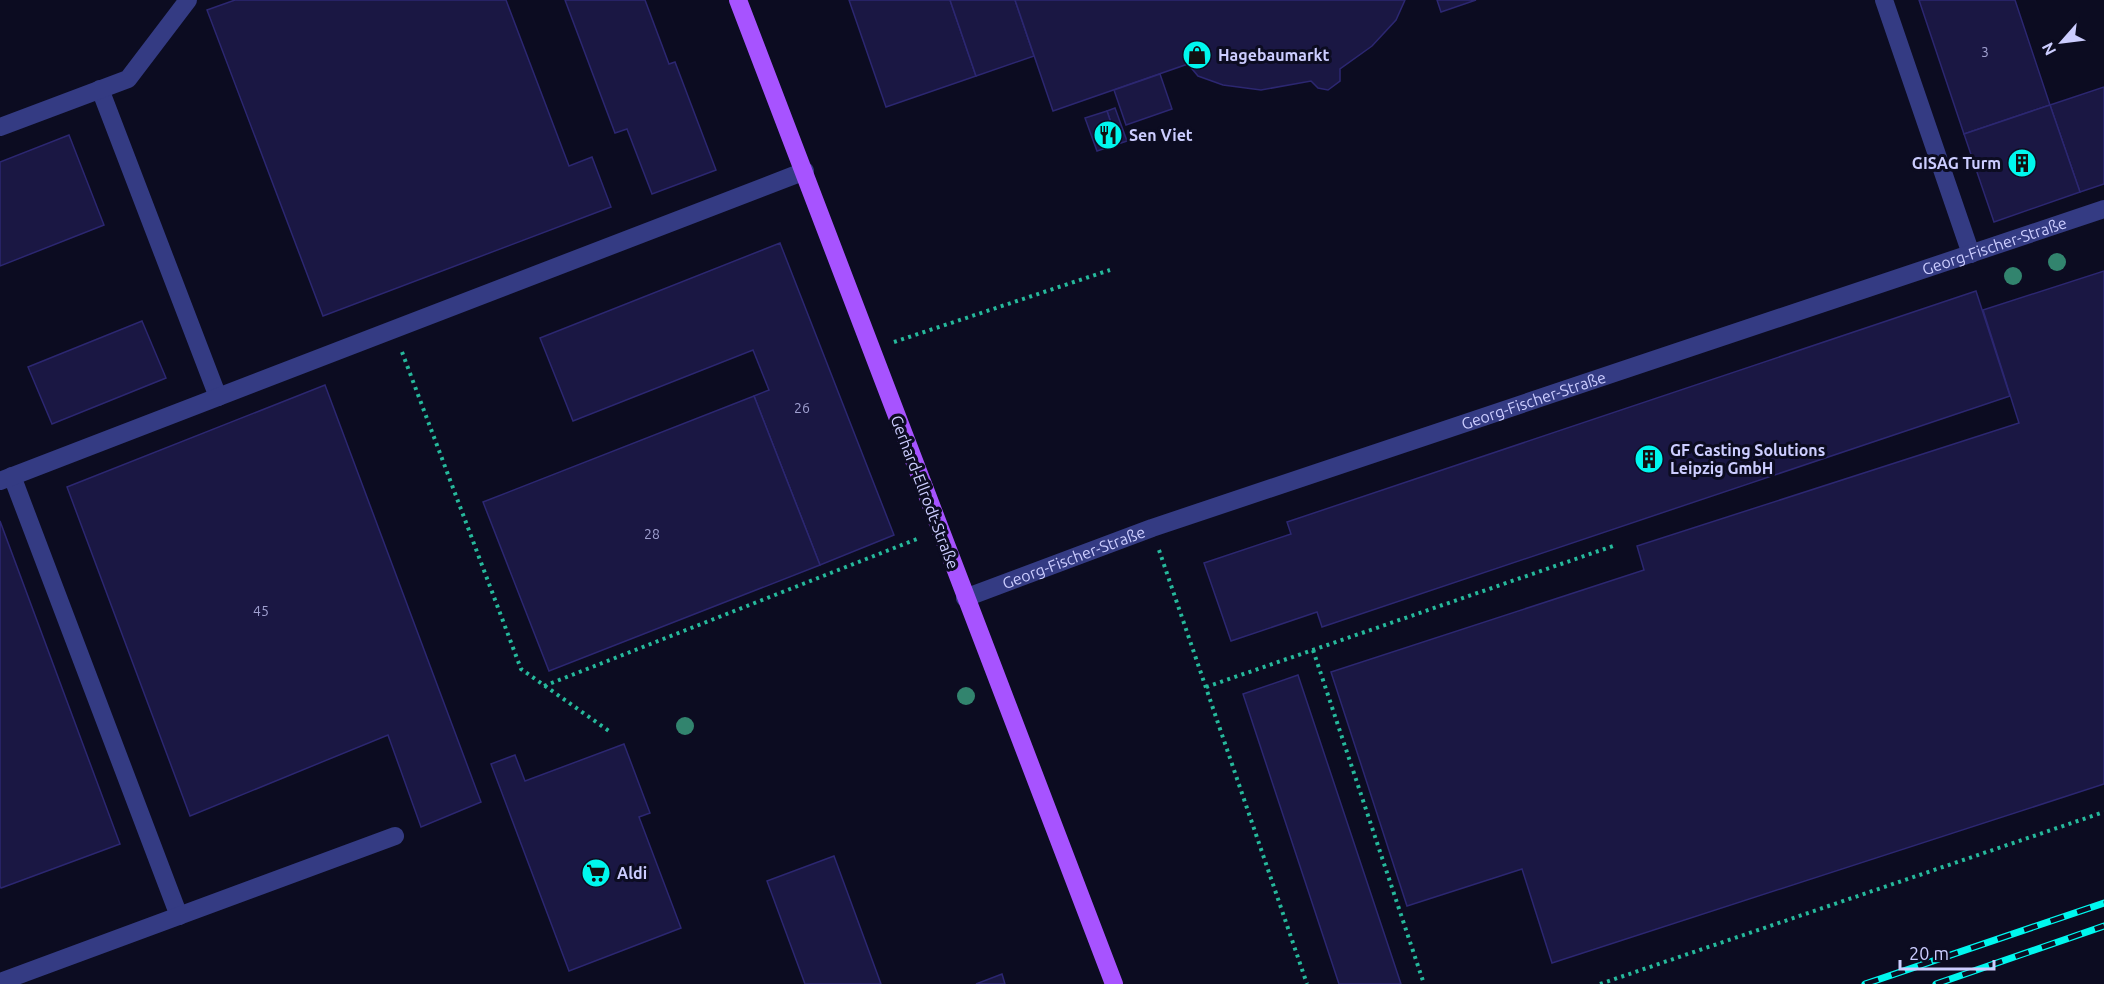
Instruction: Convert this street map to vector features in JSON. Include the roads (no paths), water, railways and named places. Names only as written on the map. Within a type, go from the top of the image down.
[{"type":"main road","name":"Gerhard-Ellrodt-Straße","points":[[738,0],[1114,984]]},
{"type":"street","points":[[0,127],[128,79],[188,0]]},
{"type":"street","points":[[1884,0],[1971,254]]},
{"type":"street","points":[[100,89],[218,397]]},
{"type":"street","points":[[179,916],[6,478],[804,171]]},
{"type":"street","name":"Georg-Fischer-Straße","points":[[965,598],[1152,528],[2104,209]]},
{"type":"street","points":[[0,982],[395,836]]},
{"type":"railway","points":[[1865,984],[2104,903]]},
{"type":"railway","points":[[1936,984],[2104,926]]},
{"type":"place","name":"Hagebaumarkt","points":[[1197,55]]},
{"type":"place","name":"Sen Viet","points":[[1108,135]]},
{"type":"place","name":"GISAG Turm","points":[[2022,163]]},
{"type":"place","name":"GF Casting Solutions Leipzig GmbH","points":[[1649,459]]},
{"type":"place","name":"Aldi","points":[[596,873]]}]
